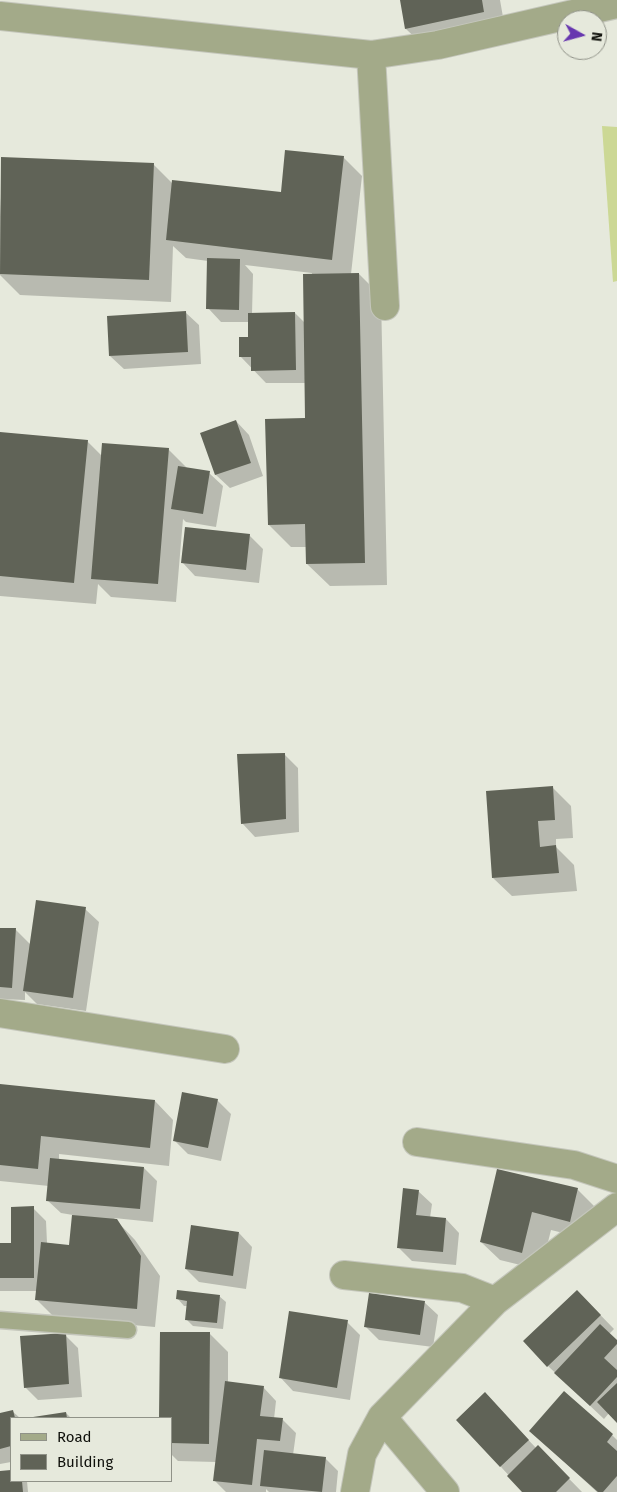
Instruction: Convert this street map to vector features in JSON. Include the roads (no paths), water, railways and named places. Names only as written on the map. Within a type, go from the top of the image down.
[{"type":"street","points":[[0,16],[371,55],[438,45],[617,4]]},
{"type":"street","points":[[371,55],[385,306]]},
{"type":"street","points":[[0,1014],[225,1049]]},
{"type":"street","points":[[417,1142],[574,1165],[617,1179]]},
{"type":"street","points":[[355,1492],[362,1454],[382,1417],[495,1301],[617,1207]]},
{"type":"street","points":[[344,1275],[462,1288],[495,1301]]},
{"type":"street","points":[[382,1417],[445,1492]]},
{"type":"lane","points":[[0,1320],[128,1330]]}]
